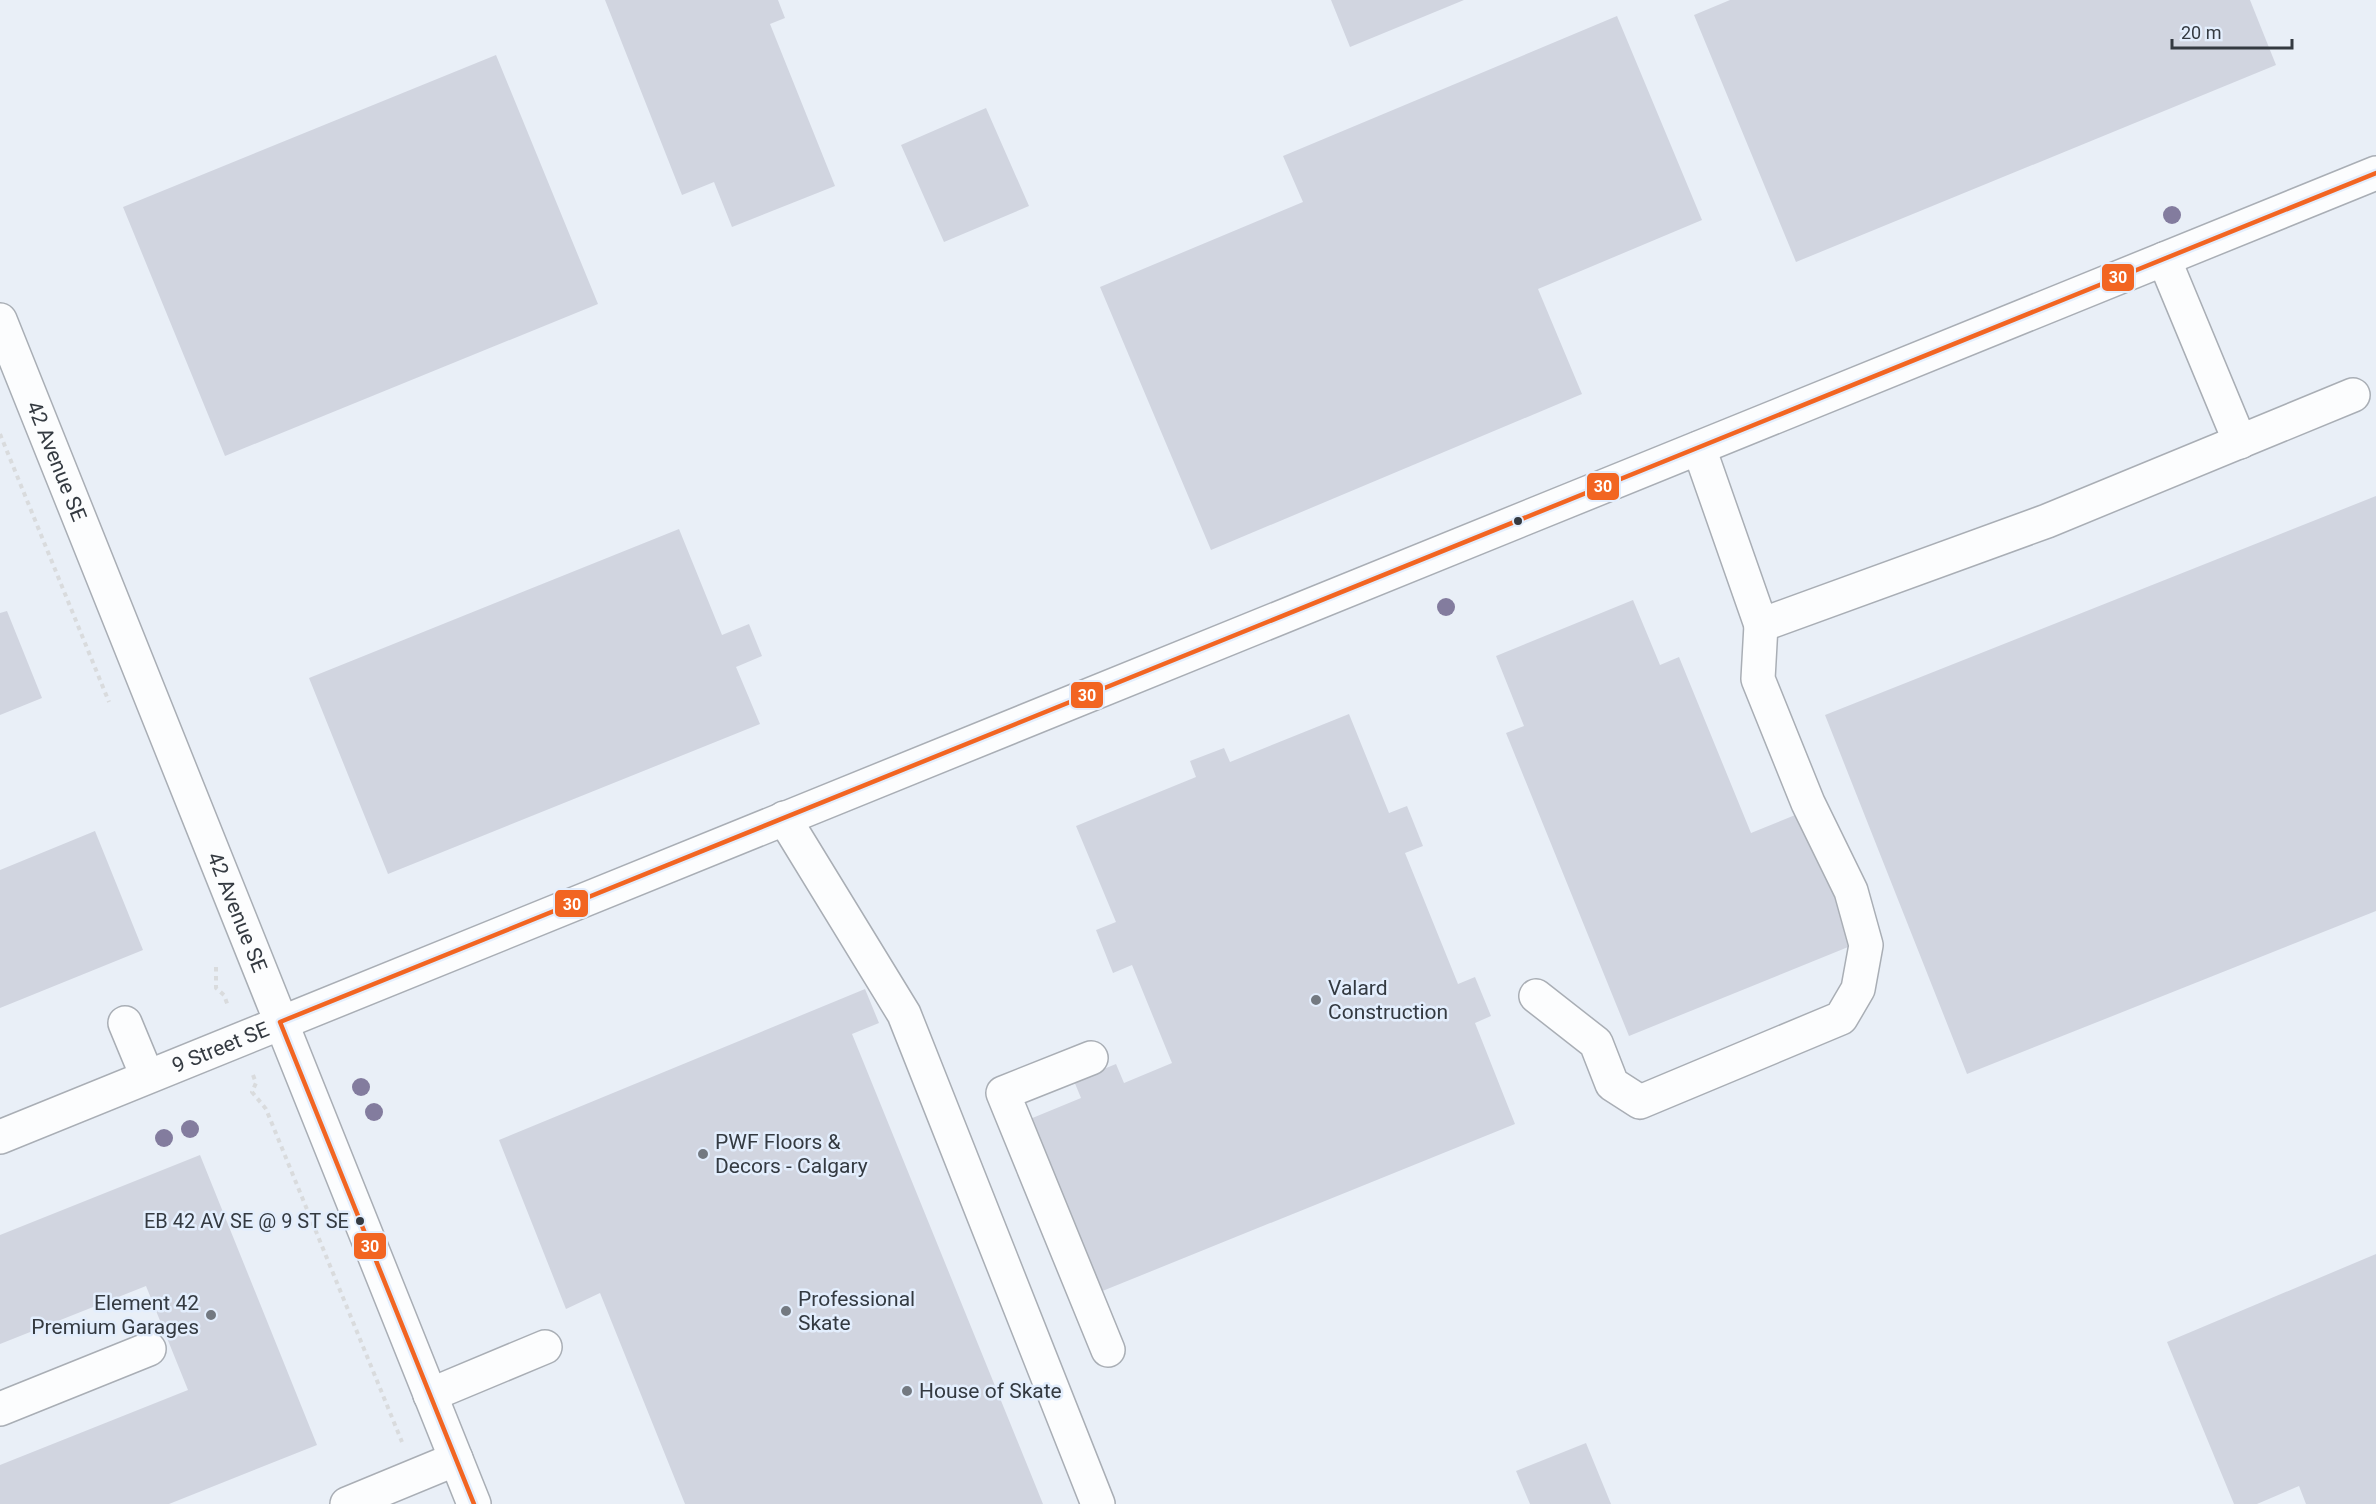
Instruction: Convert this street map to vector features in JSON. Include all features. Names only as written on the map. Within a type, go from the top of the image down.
[{"type":"street","name":"9 Street SE","points":[[0,1137],[2376,173]]},
{"type":"street","points":[[2164,259],[2240,442]]},
{"type":"street","name":"42 Avenue SE","points":[[0,320],[474,1504]]},
{"type":"street","points":[[1761,625],[2047,521],[2353,395]]},
{"type":"street","points":[[1536,996],[1596,1043],[1612,1084],[1640,1102],[1841,1018],[1858,989],[1866,945],[1851,891],[1808,803],[1758,679],[1761,625],[1699,448]]},
{"type":"street","points":[[784,818],[904,1014],[1098,1504]]},
{"type":"street","points":[[125,1023],[147,1076]]},
{"type":"street","points":[[1091,1058],[1003,1093],[1108,1350]]},
{"type":"street","points":[[430,1395],[545,1347]]},
{"type":"street","points":[[0,1409],[149,1349]]},
{"type":"street","points":[[347,1504],[456,1459]]},
{"type":"path","points":[[0,434],[97,672]]},
{"type":"path","points":[[256,1083],[252,1092],[266,1109],[415,1476]]},
{"type":"building","points":[[605,0],[778,0],[785,18],[770,24],[835,186],[732,227],[714,182],[682,195]]},
{"type":"building","points":[[1331,0],[1464,0],[1350,47]]},
{"type":"building","points":[[1730,0],[2250,0],[2276,65],[1796,262],[1694,15]]},
{"type":"building","points":[[1617,16],[1702,220],[1538,289],[1582,394],[1211,550],[1100,287],[1303,202],[1283,156]]},
{"type":"building","points":[[496,55],[598,304],[225,456],[123,207]]},
{"type":"building","points":[[986,108],[1029,206],[944,242],[901,145]]},
{"type":"building","points":[[2376,496],[2376,911],[1967,1074],[1825,715]]},
{"type":"building","points":[[679,529],[722,635],[749,624],[762,656],[736,667],[760,724],[388,874],[309,678]]},
{"type":"building","points":[[1633,600],[1660,665],[1679,657],[1751,833],[1805,811],[1858,943],[1629,1036],[1506,733],[1524,726],[1496,656]]},
{"type":"building","points":[[7,611],[42,698],[0,715],[0,613]]},
{"type":"building","name":"Valard Construction","points":[[1349,714],[1389,813],[1407,806],[1423,846],[1405,853],[1458,984],[1475,977],[1491,1016],[1475,1023],[1515,1124],[1100,1292],[1030,1119],[1081,1098],[1074,1081],[1116,1064],[1124,1083],[1172,1063],[1132,965],[1113,973],[1096,930],[1116,922],[1076,826],[1196,777],[1190,761],[1224,748],[1230,762]]},
{"type":"building","points":[[95,831],[143,950],[0,1008],[0,870]]},
{"type":"building","points":[[865,989],[879,1023],[852,1034],[1043,1504],[685,1504],[600,1293],[566,1309],[499,1140]]},
{"type":"building","name":"Element 42 Premium Garages","points":[[200,1155],[317,1445],[169,1504],[0,1504],[0,1465],[188,1390],[146,1286],[0,1344],[0,1235]]},
{"type":"building","points":[[2376,1254],[2376,1504],[2306,1504],[2299,1486],[2257,1504],[2234,1504],[2167,1342]]},
{"type":"building","points":[[1586,1443],[1611,1504],[1530,1504],[1516,1471]]},
{"type":"transit line","name":"30","points":[[474,1504],[280,1022],[2376,173]]},
{"type":"place","name":"Valard Construction","points":[[1316,1000]]},
{"type":"place","name":"PWF Floors & Decors - Calgary","points":[[703,1154]]},
{"type":"place","name":"EB 42 AV SE @ 9 ST SE","points":[[360,1221]]},
{"type":"place","name":"Professional Skate","points":[[786,1311]]},
{"type":"place","name":"Element 42 Premium Garages","points":[[211,1315]]},
{"type":"place","name":"House of Skate","points":[[907,1391]]}]
